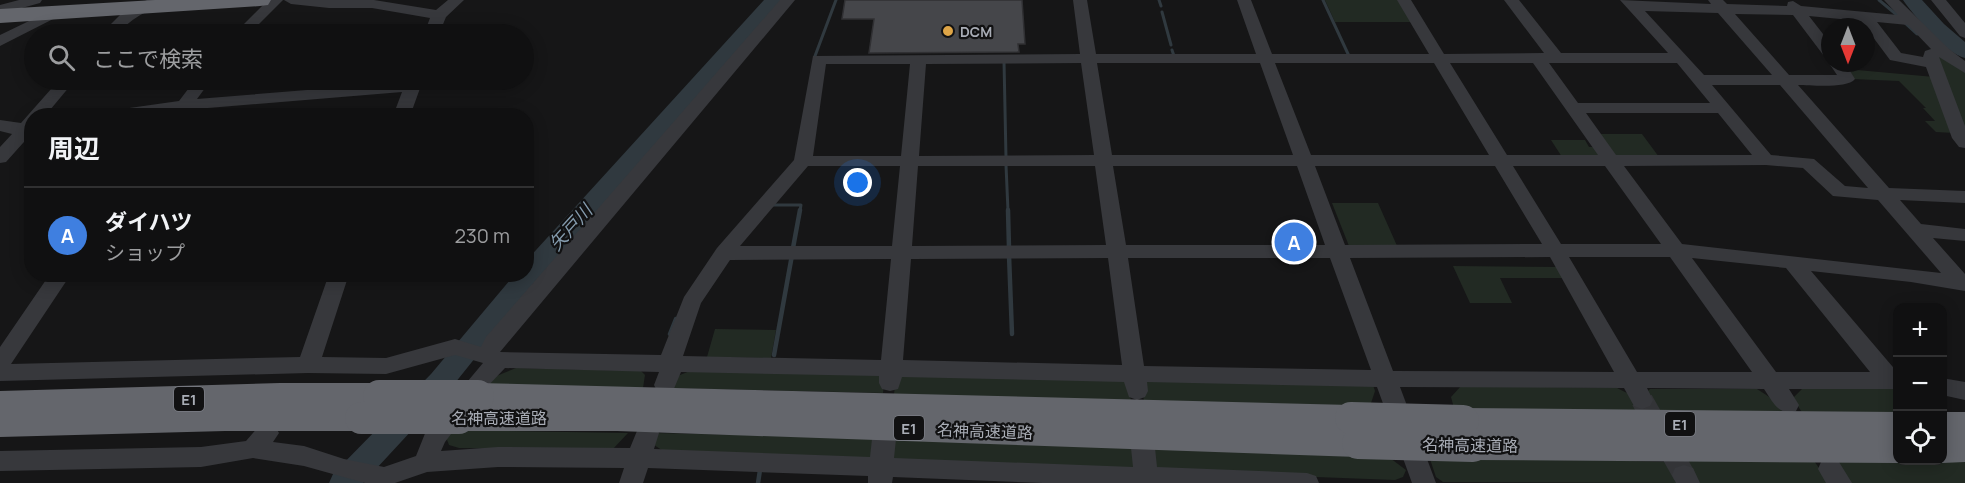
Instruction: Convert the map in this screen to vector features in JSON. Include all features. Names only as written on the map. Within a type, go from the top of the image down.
[{"type":"highway","points":[[0,16],[140,4],[260,0]]},
{"type":"highway","name":"名神高速道路","points":[[0,404],[279,396],[370,407]]},
{"type":"highway","name":"名神高速道路","points":[[0,424],[225,418],[370,407],[468,407],[629,419],[1354,430],[1893,449]]},
{"type":"highway","name":"名神高速道路","points":[[1468,433],[1893,425]]},
{"type":"highway","points":[[1947,425],[1965,425]]},
{"type":"highway","points":[[1947,448],[1965,448]]},
{"type":"street","points":[[0,10],[35,0]]},
{"type":"street","points":[[119,24],[140,4],[168,0]]},
{"type":"street","points":[[251,24],[276,0]]},
{"type":"street","points":[[291,0],[329,4],[370,2],[439,15]]},
{"type":"street","points":[[436,24],[439,15],[457,0]]},
{"type":"street","points":[[426,462],[434,438],[478,382],[491,356],[494,343],[788,0]]},
{"type":"street","points":[[1080,0],[1136,382]]},
{"type":"street","points":[[1244,0],[1424,483]]},
{"type":"street","points":[[1404,0],[1637,390]]},
{"type":"street","points":[[1511,0],[1547,58],[1574,108],[1788,405]]},
{"type":"street","points":[[1891,0],[1911,21],[1938,57],[1961,138],[1965,143]]},
{"type":"street","points":[[1938,0],[1965,33]]},
{"type":"street","points":[[1630,3],[1794,7],[1911,21]]},
{"type":"street","points":[[1630,3],[1681,58],[1766,160]]},
{"type":"street","points":[[1717,4],[1963,285]]},
{"type":"street","points":[[1794,7],[1821,42]]},
{"type":"street","points":[[33,24],[54,13]]},
{"type":"street","points":[[1865,16],[1896,57],[1938,57],[1965,68]]},
{"type":"street","points":[[0,41],[24,29]]},
{"type":"street","points":[[665,385],[692,302],[724,253],[803,161],[819,59],[1681,58]]},
{"type":"street","points":[[891,376],[918,59]]},
{"type":"street","points":[[1700,80],[1844,80],[1847,79],[1844,72]]},
{"type":"street","points":[[43,108],[58,90]]},
{"type":"street","points":[[176,108],[193,90]]},
{"type":"street","points":[[184,108],[349,90]]},
{"type":"street","points":[[404,108],[410,90]]},
{"type":"street","points":[[1574,108],[1724,108]]},
{"type":"street","points":[[0,125],[24,126]]},
{"type":"street","points":[[0,158],[24,132]]},
{"type":"street","points":[[803,161],[1766,160],[1808,163],[1840,192],[1965,197]]},
{"type":"street","points":[[1914,230],[1965,235]]},
{"type":"street","points":[[724,253],[1677,250],[1911,275],[1963,285]]},
{"type":"street","points":[[1793,263],[1893,380]]},
{"type":"street","points":[[0,364],[56,282]]},
{"type":"street","points":[[314,372],[337,282]]},
{"type":"street","points":[[0,373],[314,372],[386,366],[455,347],[491,356],[671,363],[891,376],[1136,382],[1386,379],[1637,390],[1772,381],[1893,381]]},
{"type":"street","points":[[1947,387],[1965,391]]},
{"type":"street","points":[[631,483],[647,433]]},
{"type":"street","points":[[881,475],[884,439]]},
{"type":"street","points":[[0,461],[201,457],[260,441],[344,470],[380,479],[426,462],[498,457],[638,458],[881,475],[1307,483]]},
{"type":"street","points":[[1143,447],[1143,480]]},
{"type":"shaded area","points":[[1325,0],[1399,0],[1412,22],[1335,22]]},
{"type":"shaded area","points":[[1942,56],[1965,70],[1965,129],[1936,57]]},
{"type":"shaded area","points":[[1848,72],[1875,72],[1934,77],[1954,133],[1936,132],[1925,121],[1935,121],[1923,108],[1926,108],[1899,81],[1852,79]]},
{"type":"shaded area","points":[[1597,134],[1642,134],[1659,157],[1613,157]]},
{"type":"shaded area","points":[[1551,140],[1585,140],[1589,147],[1598,147],[1605,157],[1562,157]]},
{"type":"shaded area","points":[[1332,203],[1378,203],[1398,248],[1349,246]]},
{"type":"shaded area","points":[[1453,266],[1559,267],[1565,278],[1500,278],[1512,303],[1470,303]]},
{"type":"shaded area","points":[[715,329],[776,330],[771,358],[707,357]]},
{"type":"shaded area","points":[[516,368],[641,371],[645,375],[643,388],[486,385],[494,377]]},
{"type":"shaded area","points":[[690,371],[885,375],[883,393],[669,388],[675,377]]},
{"type":"shaded area","points":[[901,374],[1124,379],[1128,383],[1131,401],[894,394],[896,377]]},
{"type":"shaded area","points":[[1144,379],[1373,385],[1375,391],[1370,406],[1144,401],[1141,383]]},
{"type":"shaded area","points":[[1461,386],[1617,388],[1629,394],[1642,413],[1454,408],[1451,397]]},
{"type":"shaded area","points":[[1893,388],[1893,413],[1803,414],[1793,398],[1802,389]]},
{"type":"shaded area","points":[[1650,389],[1757,389],[1774,400],[1784,414],[1656,413],[1647,392]]},
{"type":"shaded area","points":[[450,430],[628,433],[612,450],[459,448],[449,445],[446,437]]},
{"type":"shaded area","points":[[655,433],[879,438],[874,459],[665,452],[654,445]]},
{"type":"shaded area","points":[[891,438],[1138,446],[1140,469],[891,460]]},
{"type":"shaded area","points":[[1147,446],[1386,455],[1406,470],[1403,477],[1395,480],[1152,471]]},
{"type":"shaded area","points":[[1429,456],[1670,462],[1681,483],[1443,482],[1436,477]]},
{"type":"shaded area","points":[[1685,459],[1814,461],[1830,483],[1699,483]]},
{"type":"shaded area","points":[[1947,460],[1965,460],[1965,483],[1851,483],[1836,461],[1893,461],[1893,465],[1947,465]]},
{"type":"building","name":"DCM","points":[[845,0],[1022,0],[1025,44],[1018,44],[1019,52],[869,53],[874,19],[842,19]]},
{"type":"waterway","name":"矢戸川","points":[[534,268],[774,0]]},
{"type":"waterway","points":[[815,56],[836,0]]},
{"type":"waterway","points":[[1159,0],[1161,6]]},
{"type":"waterway","points":[[1323,0],[1349,56]]},
{"type":"waterway","points":[[1879,0],[1897,15]]},
{"type":"waterway","points":[[1912,0],[1937,28],[1965,52]]},
{"type":"waterway","points":[[1162,12],[1171,45]]},
{"type":"waterway","points":[[1905,23],[1917,34]]},
{"type":"waterway","points":[[1172,50],[1174,56]]},
{"type":"waterway","points":[[1004,61],[1006,158]]},
{"type":"waterway","points":[[1006,165],[1008,211]]},
{"type":"waterway","points":[[770,205],[801,205],[800,211]]},
{"type":"waterway","points":[[793,248],[800,210]]},
{"type":"waterway","points":[[1008,210],[1009,248]]},
{"type":"waterway","points":[[774,355],[792,255]]},
{"type":"waterway","points":[[1009,255],[1012,334]]},
{"type":"waterway","name":"矢戸川","points":[[344,483],[441,381],[522,282]]},
{"type":"waterway","points":[[670,334],[676,319]]},
{"type":"waterway","points":[[758,483],[760,470]]},
{"type":"tunnel","points":[[1642,400],[1684,475]]},
{"type":"place","name":"DCM","points":[[948,31]]},
{"type":"place","name":"ダイハツ","points":[[1294,242]]}]
